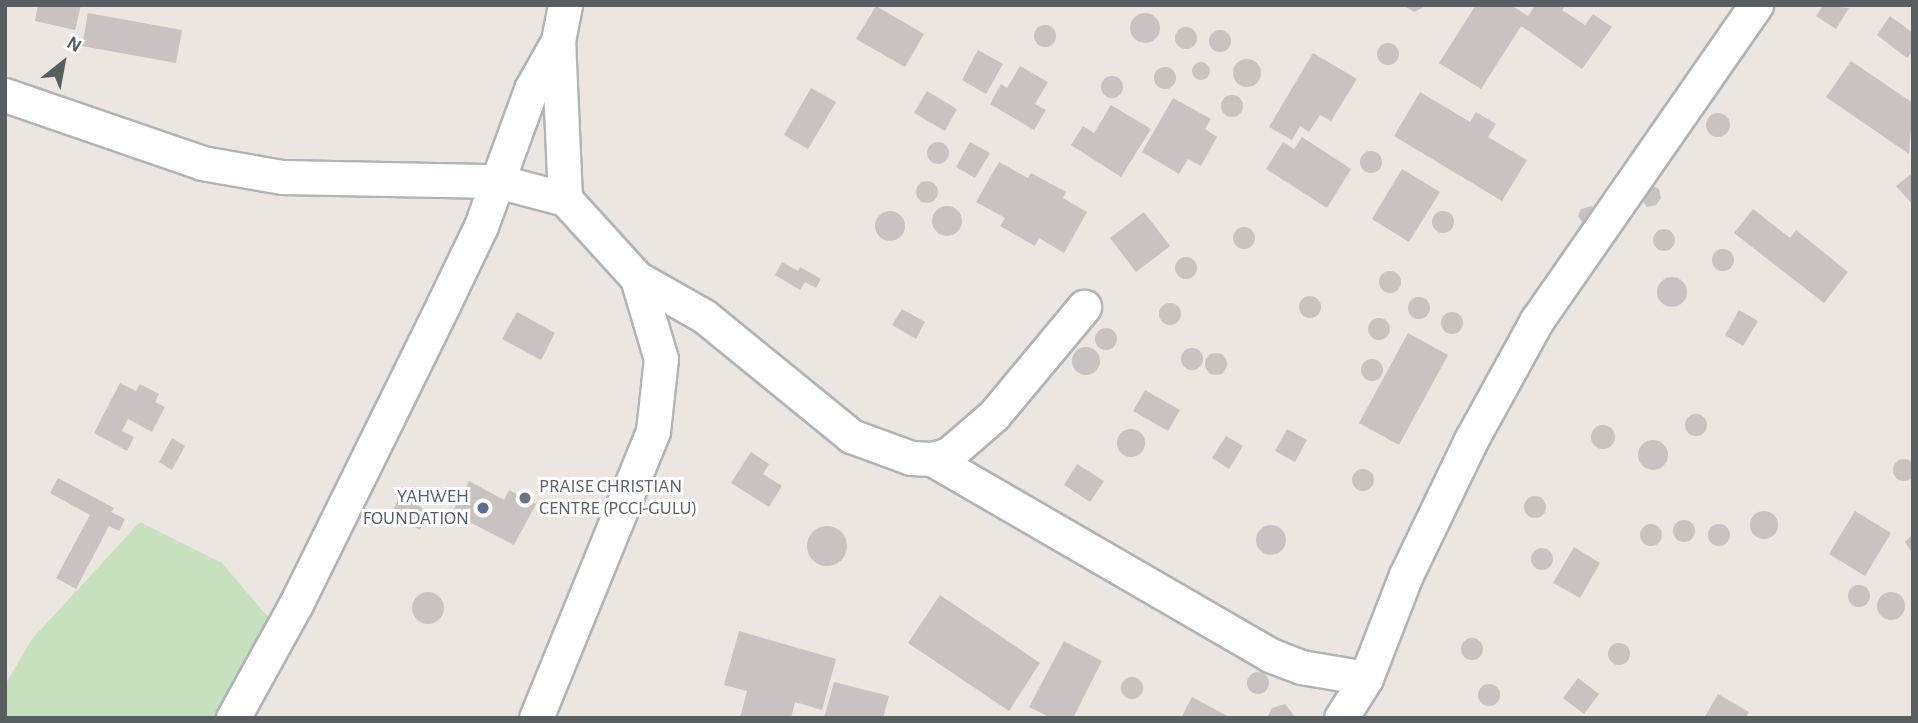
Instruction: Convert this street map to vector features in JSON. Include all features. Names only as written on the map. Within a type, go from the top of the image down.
[{"type":"street","points":[[565,5],[558,41],[565,199]]},
{"type":"street","points":[[1341,718],[1366,678],[1430,525],[1537,320],[1756,5]]},
{"type":"street","points":[[233,718],[296,604],[438,316],[497,181],[531,89],[558,41]]},
{"type":"street","points":[[5,95],[107,133],[228,167],[294,177],[497,181],[565,199],[637,278],[704,316],[851,436],[878,449],[932,459],[1270,655],[1301,667],[1366,678]]},
{"type":"street","points":[[536,718],[653,431],[662,359],[653,320],[637,278]]},
{"type":"street","points":[[932,459],[949,454],[994,415],[1084,307]]},
{"type":"green space","points":[[140,522],[222,563],[272,622],[214,718],[5,718],[5,685],[32,639]]},
{"type":"building","points":[[38,5],[81,5],[75,30],[35,21]]},
{"type":"building","points":[[1403,5],[1428,5],[1414,12]]},
{"type":"building","points":[[1476,5],[1511,5],[1528,16],[1535,5],[1566,5],[1562,10],[1585,25],[1593,14],[1612,27],[1582,69],[1521,26],[1481,89],[1439,63]]},
{"type":"building","points":[[1823,5],[1849,8],[1836,29],[1816,16]]},
{"type":"building","points":[[876,6],[924,34],[905,67],[856,39]]},
{"type":"building","points":[[88,13],[182,30],[176,63],[82,46]]},
{"type":"building","points":[[1145,13],[1155,18],[1160,28],[1155,38],[1145,43],[1135,38],[1130,28],[1135,18]]},
{"type":"building","points":[[1890,16],[1913,33],[1913,51],[1907,58],[1877,35]]},
{"type":"building","points":[[1045,25],[1053,28],[1056,36],[1053,44],[1045,47],[1037,44],[1034,36],[1037,28]]},
{"type":"building","points":[[1186,27],[1194,30],[1197,38],[1194,46],[1186,49],[1178,46],[1175,38],[1178,30]]},
{"type":"building","points":[[1220,30],[1228,33],[1231,41],[1228,49],[1220,52],[1212,49],[1209,41],[1212,33]]},
{"type":"building","points":[[1388,43],[1396,46],[1399,54],[1396,62],[1388,65],[1380,62],[1377,54],[1380,46]]},
{"type":"building","points":[[978,50],[1003,64],[986,94],[962,80]]},
{"type":"building","points":[[1313,53],[1357,79],[1331,121],[1320,115],[1309,132],[1300,126],[1292,140],[1269,127]]},
{"type":"building","points":[[1247,59],[1257,63],[1261,73],[1257,83],[1247,87],[1237,83],[1233,73],[1237,63]]},
{"type":"building","points":[[1851,61],[1913,103],[1909,154],[1826,97]]},
{"type":"building","points":[[1197,62],[1205,62],[1210,71],[1208,78],[1197,80],[1192,75],[1192,67]]},
{"type":"building","points":[[1020,66],[1048,82],[1035,104],[1046,110],[1034,130],[990,104],[1001,84],[1007,88]]},
{"type":"building","points":[[1165,67],[1173,70],[1176,78],[1173,86],[1165,89],[1157,86],[1154,78],[1157,70]]},
{"type":"building","points":[[1112,76],[1120,79],[1123,87],[1120,95],[1112,98],[1104,95],[1101,87],[1104,79]]},
{"type":"building","points":[[811,88],[836,102],[808,149],[784,135]]},
{"type":"building","points":[[927,91],[957,109],[945,131],[914,113]]},
{"type":"building","points":[[1420,92],[1470,122],[1476,112],[1496,124],[1488,137],[1527,160],[1502,201],[1394,136]]},
{"type":"building","points":[[1232,95],[1240,98],[1243,106],[1240,114],[1232,117],[1224,114],[1221,106],[1224,98]]},
{"type":"building","points":[[1173,98],[1211,119],[1205,129],[1217,137],[1201,166],[1188,159],[1179,174],[1142,152]]},
{"type":"building","points":[[1111,105],[1151,129],[1121,177],[1071,145],[1083,126],[1094,133]]},
{"type":"building","points":[[1718,113],[1727,116],[1730,125],[1727,134],[1718,137],[1709,134],[1706,125],[1709,116]]},
{"type":"building","points":[[1302,137],[1351,169],[1327,208],[1266,169],[1283,142],[1294,149]]},
{"type":"building","points":[[938,142],[946,145],[949,153],[946,161],[938,164],[930,161],[927,153],[930,145]]},
{"type":"building","points":[[970,142],[990,153],[975,178],[956,167]]},
{"type":"building","points":[[1371,151],[1379,154],[1382,162],[1379,170],[1371,173],[1363,170],[1360,162],[1363,154]]},
{"type":"building","points":[[999,162],[1028,178],[1031,173],[1066,192],[1063,198],[1087,212],[1064,253],[1039,238],[1035,246],[1000,226],[1005,218],[976,202]]},
{"type":"building","points":[[1402,169],[1440,192],[1409,242],[1372,219]]},
{"type":"building","points":[[1913,175],[1913,205],[1896,186]]},
{"type":"building","points":[[927,181],[935,184],[938,192],[935,200],[927,203],[919,200],[916,192],[919,184]]},
{"type":"building","points":[[1651,185],[1659,189],[1661,198],[1656,205],[1647,207],[1638,194]]},
{"type":"building","points":[[947,206],[957,211],[962,221],[957,231],[947,236],[937,231],[932,221],[937,211]]},
{"type":"building","points":[[1592,206],[1598,211],[1587,229],[1578,216],[1581,209]]},
{"type":"building","points":[[1753,209],[1790,238],[1796,230],[1848,272],[1824,303],[1734,233]]},
{"type":"building","points":[[890,211],[900,216],[905,226],[900,236],[890,241],[880,236],[875,226],[880,216]]},
{"type":"building","points":[[1443,211],[1451,214],[1454,222],[1451,230],[1443,233],[1435,230],[1432,222],[1435,214]]},
{"type":"building","points":[[1144,212],[1170,246],[1136,272],[1110,238]]},
{"type":"building","points":[[1244,227],[1252,230],[1255,238],[1252,246],[1244,249],[1236,246],[1233,238],[1236,230]]},
{"type":"building","points":[[1664,229],[1672,232],[1675,240],[1672,248],[1664,251],[1656,248],[1653,240],[1656,232]]},
{"type":"building","points":[[1723,249],[1731,252],[1734,260],[1731,268],[1723,271],[1715,268],[1712,260],[1715,252]]},
{"type":"building","points":[[1186,257],[1194,260],[1197,268],[1194,276],[1186,279],[1178,276],[1175,268],[1178,260]]},
{"type":"building","points":[[782,262],[798,271],[800,267],[821,279],[816,288],[805,282],[800,290],[775,275]]},
{"type":"building","points":[[1390,271],[1398,274],[1401,282],[1398,290],[1390,293],[1382,290],[1379,282],[1382,274]]},
{"type":"building","points":[[1672,277],[1682,282],[1687,292],[1682,302],[1672,307],[1662,302],[1657,292],[1662,282]]},
{"type":"building","points":[[1310,296],[1318,299],[1321,307],[1318,315],[1310,318],[1302,315],[1299,307],[1302,299]]},
{"type":"building","points":[[1419,297],[1427,300],[1430,308],[1427,316],[1419,319],[1411,316],[1408,308],[1411,300]]},
{"type":"building","points":[[1170,303],[1178,306],[1181,314],[1178,322],[1170,325],[1162,322],[1159,314],[1162,306]]},
{"type":"building","points":[[902,309],[925,322],[916,339],[892,325]]},
{"type":"building","points":[[1739,310],[1758,321],[1743,346],[1725,335]]},
{"type":"building","points":[[517,312],[555,333],[541,360],[502,339]]},
{"type":"building","points":[[1452,312],[1460,315],[1463,323],[1460,331],[1452,334],[1444,331],[1441,323],[1444,315]]},
{"type":"building","points":[[1379,318],[1387,321],[1390,329],[1387,337],[1379,340],[1371,337],[1368,329],[1371,321]]},
{"type":"building","points":[[1106,328],[1114,331],[1117,339],[1114,347],[1106,350],[1098,347],[1095,339],[1098,331]]},
{"type":"building","points":[[1408,333],[1448,355],[1399,445],[1359,423]]},
{"type":"building","points":[[1086,347],[1096,351],[1100,361],[1096,371],[1086,375],[1076,371],[1072,361],[1076,351]]},
{"type":"building","points":[[1192,348],[1200,351],[1203,359],[1200,367],[1192,370],[1184,367],[1181,359],[1184,351]]},
{"type":"building","points":[[1216,353],[1224,356],[1227,364],[1224,372],[1216,375],[1208,372],[1205,364],[1208,356]]},
{"type":"building","points":[[1372,359],[1380,362],[1383,370],[1380,378],[1372,381],[1364,378],[1361,370],[1364,362]]},
{"type":"building","points":[[120,383],[136,391],[140,384],[159,394],[155,402],[165,407],[152,432],[128,419],[122,431],[134,437],[127,451],[94,433]]},
{"type":"building","points":[[1145,390],[1180,410],[1168,431],[1133,411]]},
{"type":"building","points":[[1696,414],[1704,417],[1707,425],[1704,433],[1696,436],[1688,433],[1685,425],[1688,417]]},
{"type":"building","points":[[1603,425],[1612,428],[1615,437],[1612,446],[1603,449],[1594,446],[1591,437],[1594,428]]},
{"type":"building","points":[[1131,429],[1141,433],[1145,443],[1141,453],[1131,457],[1121,453],[1117,443],[1121,433]]},
{"type":"building","points":[[1287,429],[1307,440],[1295,462],[1275,451]]},
{"type":"building","points":[[1226,436],[1243,446],[1229,469],[1212,458]]},
{"type":"building","points":[[172,438],[185,446],[172,470],[159,462]]},
{"type":"building","points":[[1653,440],[1663,445],[1668,455],[1663,465],[1653,470],[1643,465],[1638,455],[1643,445]]},
{"type":"building","points":[[751,452],[769,464],[763,474],[782,486],[769,507],[731,483]]},
{"type":"building","points":[[1904,459],[1912,462],[1915,470],[1912,478],[1904,481],[1896,478],[1893,470],[1896,462]]},
{"type":"building","points":[[1077,464],[1104,481],[1090,502],[1064,485]]},
{"type":"building","points":[[1363,469],[1371,472],[1374,480],[1371,488],[1363,491],[1355,488],[1352,480],[1355,472]]},
{"type":"building","points":[[58,478],[114,508],[111,512],[125,519],[119,531],[109,526],[76,589],[56,578],[90,515],[50,493]]},
{"type":"building","points":[[469,481],[504,500],[509,490],[536,504],[514,545],[452,513]]},
{"type":"building","points":[[400,496],[429,512],[420,530],[391,514]]},
{"type":"building","points":[[1535,496],[1543,499],[1546,507],[1543,515],[1535,518],[1527,515],[1524,507],[1527,499]]},
{"type":"building","points":[[1764,511],[1774,515],[1778,525],[1774,535],[1764,539],[1754,535],[1750,525],[1754,515]]},
{"type":"building","points":[[1855,511],[1891,533],[1865,576],[1829,554]]},
{"type":"building","points":[[1684,520],[1692,523],[1695,531],[1692,539],[1684,542],[1676,539],[1673,531],[1676,523]]},
{"type":"building","points":[[1651,524],[1659,527],[1662,535],[1659,543],[1651,546],[1643,543],[1640,535],[1643,527]]},
{"type":"building","points":[[1719,524],[1727,527],[1730,535],[1727,543],[1719,546],[1711,543],[1708,535],[1711,527]]},
{"type":"building","points":[[1271,525],[1281,530],[1286,540],[1281,550],[1271,555],[1261,550],[1256,540],[1261,530]]},
{"type":"building","points":[[827,526],[835,527],[841,532],[846,538],[846,554],[841,560],[835,565],[827,566],[819,565],[813,560],[808,554],[807,546],[808,538],[813,532],[819,527]]},
{"type":"building","points":[[1913,534],[1913,554],[1905,542]]},
{"type":"building","points":[[1574,547],[1600,563],[1580,598],[1553,583]]},
{"type":"building","points":[[1542,548],[1550,551],[1553,559],[1550,567],[1542,570],[1534,567],[1531,559],[1534,551]]},
{"type":"building","points":[[1859,585],[1867,588],[1870,596],[1867,604],[1859,607],[1851,604],[1848,596],[1851,588]]},
{"type":"building","points":[[428,592],[439,597],[444,608],[439,619],[428,624],[417,619],[412,608],[417,597]]},
{"type":"building","points":[[1891,592],[1901,596],[1905,606],[1901,616],[1891,620],[1881,616],[1877,606],[1881,596]]},
{"type":"building","points":[[940,595],[1040,663],[1009,711],[908,643]]},
{"type":"building","points":[[739,631],[836,659],[822,710],[795,702],[791,718],[740,718],[747,691],[724,685]]},
{"type":"building","points":[[1472,638],[1480,641],[1483,649],[1480,657],[1472,660],[1464,657],[1461,649],[1464,641]]},
{"type":"building","points":[[1064,641],[1102,661],[1073,718],[1051,718],[1029,707]]},
{"type":"building","points":[[1619,643],[1627,646],[1630,654],[1627,662],[1619,665],[1611,662],[1608,654],[1611,646]]},
{"type":"building","points":[[1258,672],[1266,675],[1269,683],[1266,691],[1258,694],[1250,691],[1247,683],[1250,675]]},
{"type":"building","points":[[1132,677],[1140,680],[1143,688],[1140,696],[1132,699],[1124,696],[1121,688],[1124,680]]},
{"type":"building","points":[[1578,678],[1599,694],[1584,714],[1563,698]]},
{"type":"building","points":[[834,682],[889,696],[883,718],[824,718]]},
{"type":"building","points":[[1489,684],[1497,687],[1500,695],[1497,703],[1489,706],[1481,703],[1478,695],[1481,687]]},
{"type":"building","points":[[1718,694],[1749,712],[1745,718],[1704,718]]},
{"type":"building","points":[[1192,697],[1231,718],[1181,718]]},
{"type":"building","points":[[1285,704],[1296,718],[1267,718],[1272,708]]},
{"type":"place","name":"PRAISE CHRISTIAN CENTRE (PCCI-GULU)","points":[[525,498]]},
{"type":"place","name":"YAHWEH FOUNDATION","points":[[483,508]]}]
